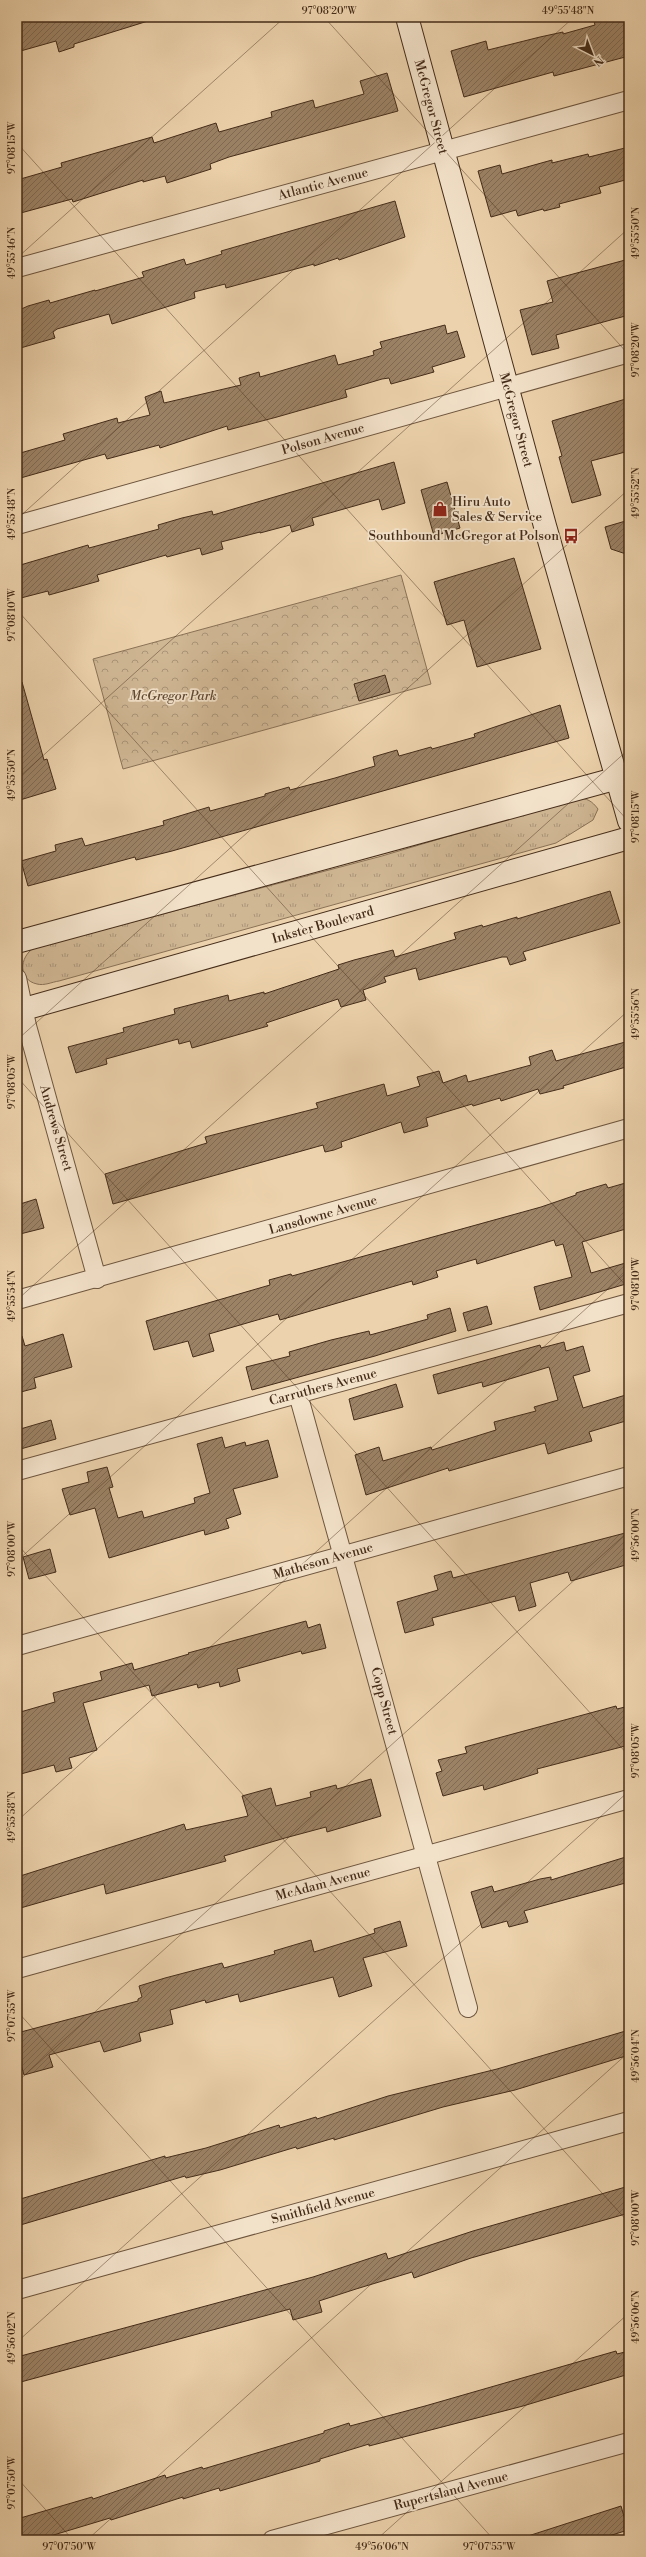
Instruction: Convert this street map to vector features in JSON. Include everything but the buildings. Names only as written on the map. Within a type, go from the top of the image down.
[{"type":"main road","name":"McGregor Street","points":[[407,17],[442,152],[507,387],[623,777],[629,821]]},
{"type":"main road","points":[[17,942],[623,777]]},
{"type":"main road","name":"Inkster Boulevard","points":[[20,1010],[629,838]]},
{"type":"street","name":"Atlantic Avenue","points":[[17,268],[629,100]]},
{"type":"street","name":"Polson Avenue","points":[[17,525],[629,354]]},
{"type":"street","name":"Andrews Street","points":[[17,978],[20,1010],[97,1279]]},
{"type":"street","name":"Lansdowne Avenue","points":[[17,1300],[97,1279],[629,1128]]},
{"type":"street","name":"Carruthers Avenue","points":[[17,1471],[629,1303]]},
{"type":"street","name":"Copp Street","points":[[298,1394],[344,1555],[468,2008]]},
{"type":"street","name":"Matheson Avenue","points":[[17,1646],[629,1476]]},
{"type":"street","name":"McAdam Avenue","points":[[17,1969],[629,1800]]},
{"type":"street","name":"Smithfield Avenue","points":[[17,2290],[629,2121]]},
{"type":"street","name":"Rupertsland Avenue","points":[[272,2540],[629,2442]]},
{"type":"green space","name":"McGregor Park","points":[[401,575],[431,684],[123,769],[93,659]]},
{"type":"green space","points":[[577,798],[589,800],[598,809],[593,820],[556,843],[59,981],[37,984],[26,978],[24,973],[23,962],[25,957],[34,948],[382,856]]},
{"type":"place","name":"Hiru Auto Sales & Service","points":[[440,509]]},
{"type":"place","name":"Southbound McGregor at Polson","points":[[571,536]]}]
